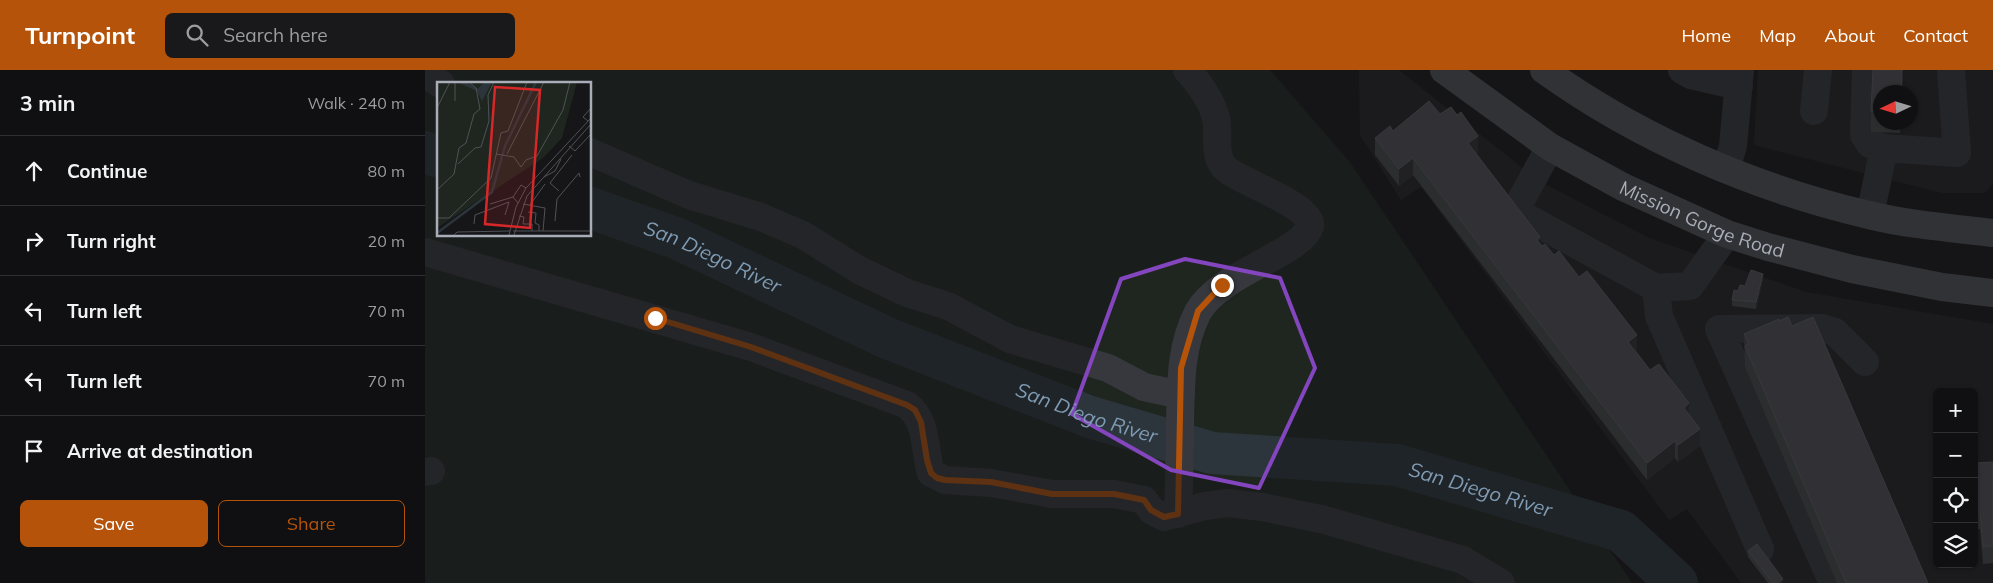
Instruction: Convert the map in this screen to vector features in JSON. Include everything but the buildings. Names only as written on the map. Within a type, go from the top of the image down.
[{"type":"main road","name":"Mission Gorge Road","points":[[1444,70],[1550,147],[1623,188],[1727,234],[1851,269],[1942,287],[1993,293]]},
{"type":"main road","points":[[1544,70],[1572,90],[1635,127],[1726,169],[1785,190],[1870,215],[1993,233]]},
{"type":"lane","points":[[1179,506],[1181,368],[1198,311],[1222,285],[1298,242],[1305,237],[1311,226],[1310,220],[1299,209],[1224,168],[1217,150],[1216,120],[1210,100],[1187,70]]},
{"type":"lane","points":[[1682,70],[1691,75],[1740,78],[1733,146],[1726,169]]},
{"type":"lane","points":[[1814,111],[1818,70]]},
{"type":"lane","points":[[1866,70],[1864,135],[1870,144],[1884,148],[1957,153],[1951,70]]},
{"type":"lane","points":[[425,75],[437,82]]},
{"type":"lane","points":[[1550,147],[1515,210],[1656,288],[1690,286],[1727,234]]},
{"type":"lane","points":[[1870,215],[1884,148]]},
{"type":"lane","points":[[591,152],[689,196],[761,217],[803,235],[859,270],[907,292],[948,306],[1010,339],[1108,368],[1145,387],[1181,399]]},
{"type":"lane","points":[[425,252],[751,347],[907,405],[915,410],[921,422],[927,460],[931,473],[937,478],[991,482],[1052,494],[1114,494],[1144,500],[1151,510],[1164,517],[1179,506],[1205,506],[1228,503],[1325,520],[1463,560],[1501,583]]},
{"type":"lane","points":[[1656,288],[1659,316],[1760,549]]},
{"type":"lane","points":[[1833,583],[1719,329],[1822,328],[1835,332],[1865,362]]},
{"type":"highlighted area","points":[[1185,259],[1280,278],[1315,368],[1259,488],[1171,470],[1072,414],[1121,279]]},
{"type":"shaded area","points":[[425,70],[1270,70],[1349,161],[1632,583],[425,583]]},
{"type":"shaded area","points":[[1359,70],[1399,70],[1539,181],[1649,238],[1806,292],[1993,324],[1993,583],[1741,583],[1687,509],[1669,520],[1421,187],[1401,200],[1360,135]]},
{"type":"shaded area","points":[[1758,70],[1993,70],[1993,183],[1985,193],[1942,193],[1754,145]]},
{"type":"waterway","name":"San Diego River","points":[[425,152],[437,156]]},
{"type":"waterway","name":"San Diego River","points":[[591,208],[676,238],[887,338],[1090,417],[1212,453],[1397,465],[1621,531],[1677,583]]},
{"type":"route","points":[[655,318],[751,347],[907,405],[915,410],[921,422],[927,460],[931,473],[937,478],[991,482],[1052,494],[1114,494],[1144,500],[1151,510],[1164,517],[1178,514],[1181,368],[1198,311],[1222,285]]}]
